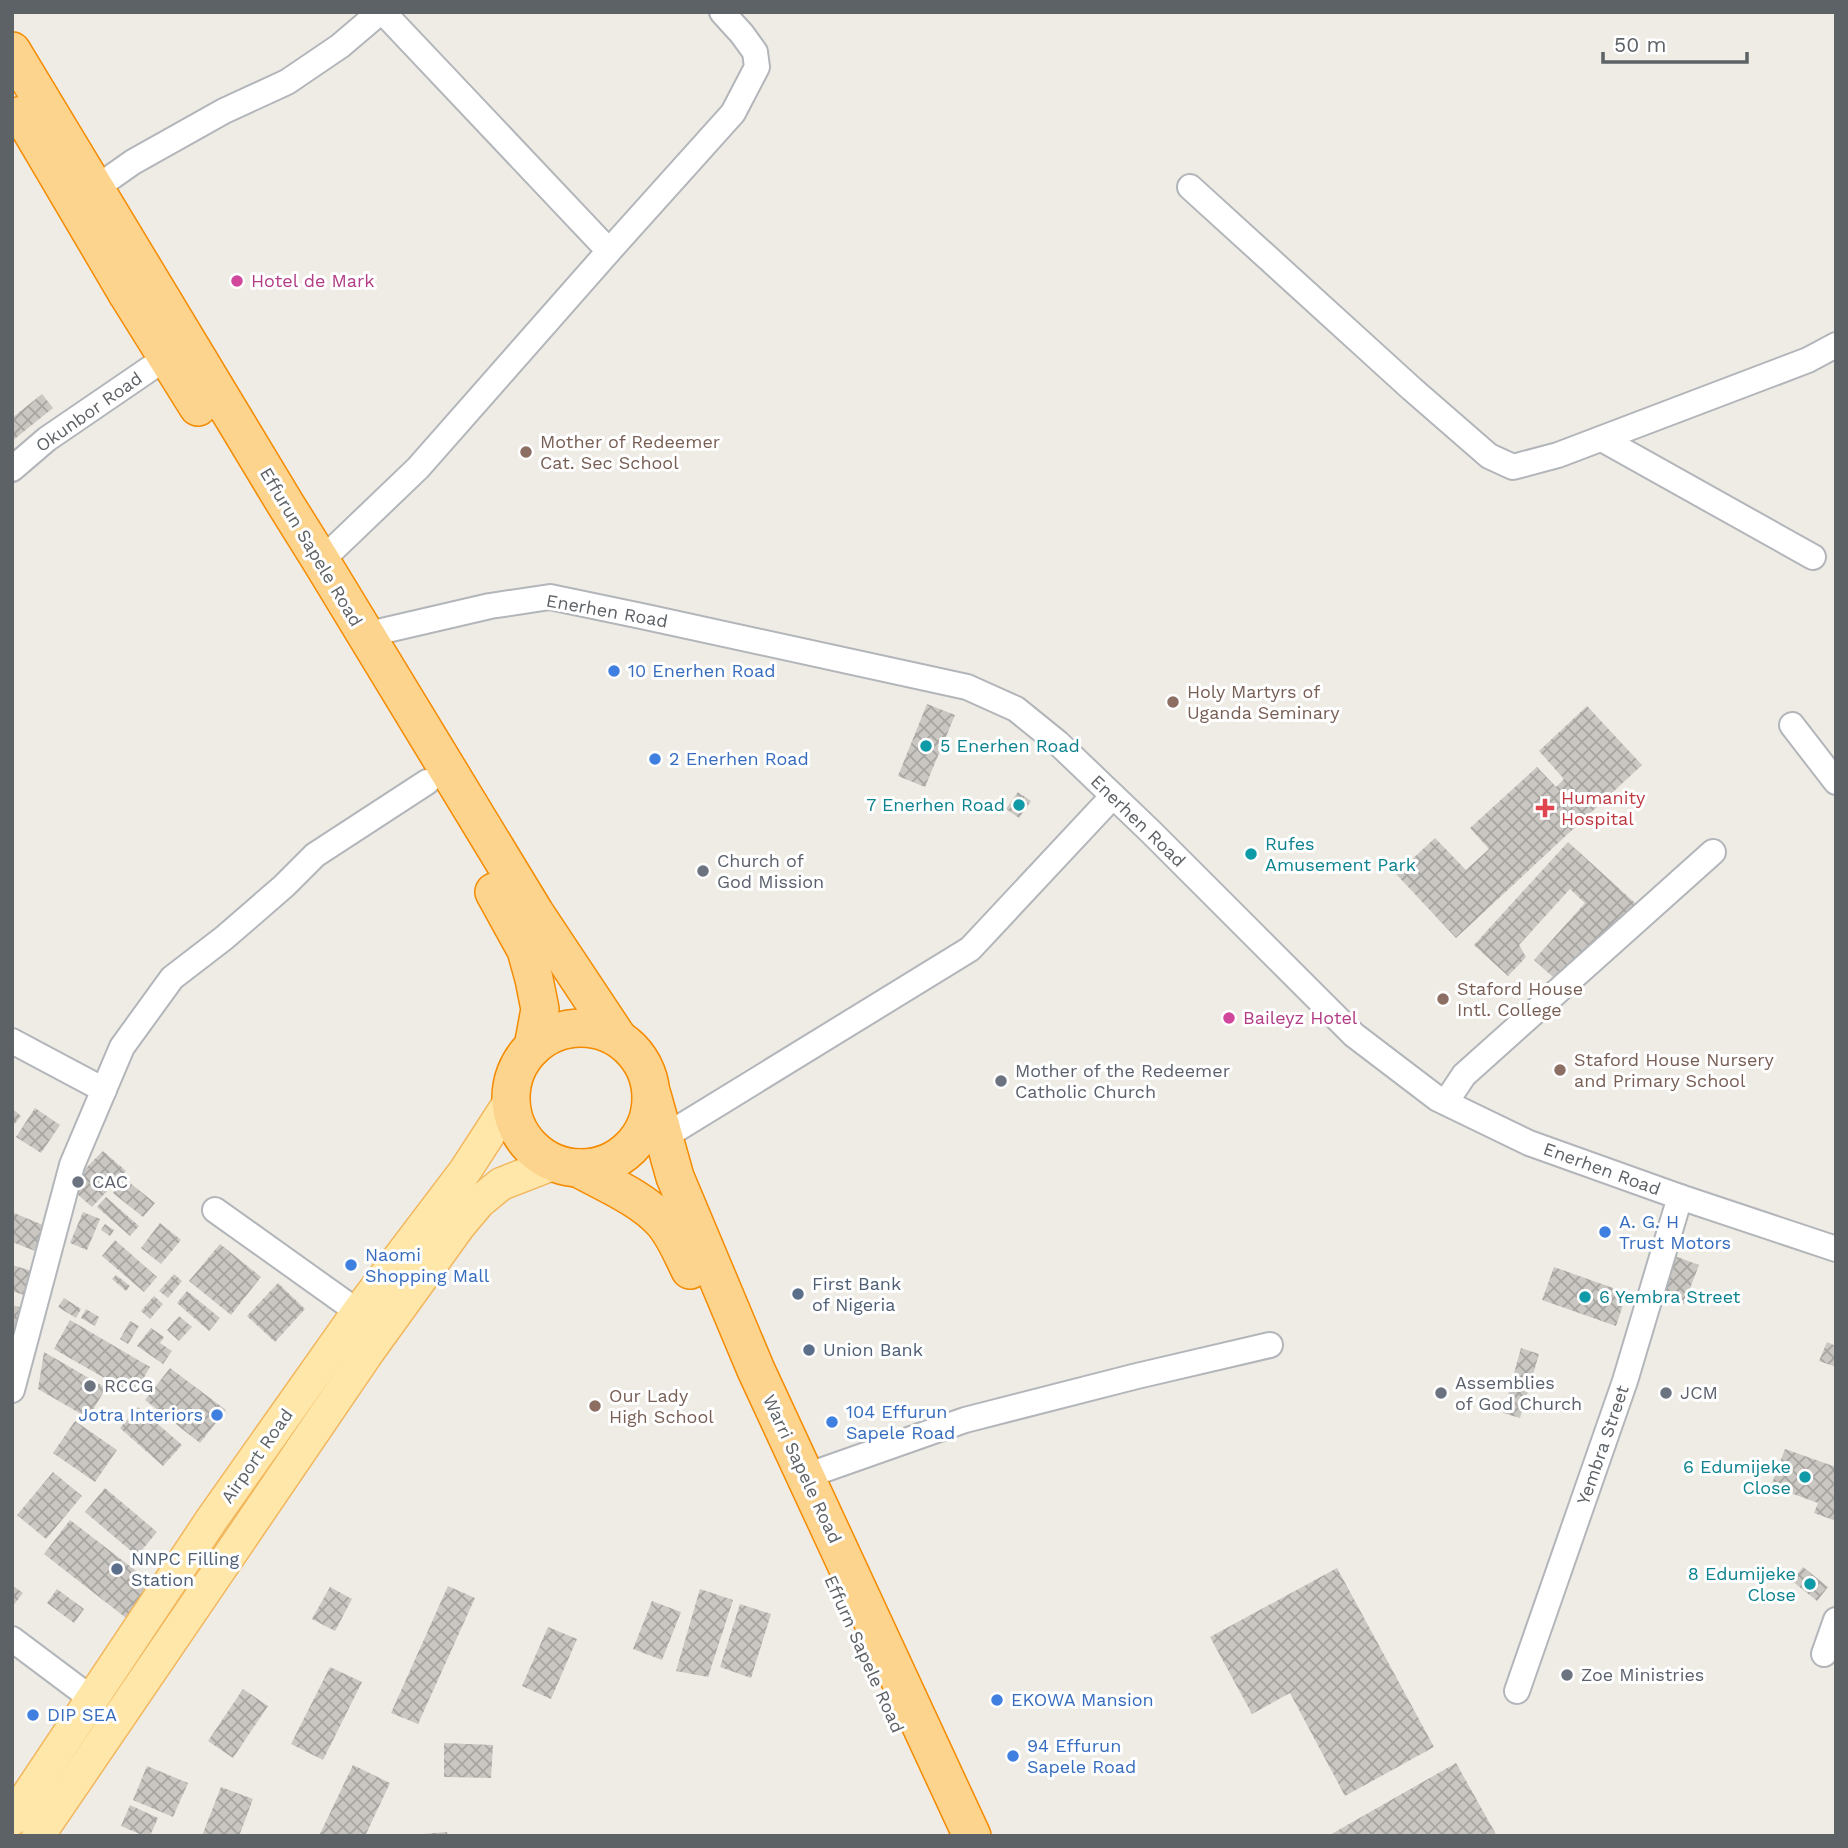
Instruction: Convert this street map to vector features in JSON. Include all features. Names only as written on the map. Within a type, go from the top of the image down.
[{"type":"highway","name":"Effurun Sapele Road","points":[[12,51],[535,913],[618,1038]]},
{"type":"highway","name":"Effurun Sapele Road","points":[[12,99],[128,295],[315,595],[510,920],[526,950],[540,1009],[533,1047]]},
{"type":"highway","points":[[574,1028],[597,1029],[618,1038],[636,1052],[647,1072],[652,1095],[649,1118],[639,1139],[622,1155],[601,1165],[567,1166],[538,1153],[524,1138],[514,1120],[511,1100],[513,1080],[521,1062],[533,1047],[552,1034],[574,1028]]},
{"type":"highway","name":"Warri Sapele Road","points":[[652,1095],[674,1177],[756,1370],[971,1836]]},
{"type":"highway","name":"Effurn Sapele Road","points":[[567,1166],[651,1210],[676,1240],[947,1836]]},
{"type":"main road","name":"Airport Road","points":[[12,1819],[212,1519],[358,1312],[465,1171],[511,1100]]},
{"type":"main road","name":"Airport Road","points":[[38,1836],[315,1429],[459,1226],[479,1202],[501,1184],[567,1166]]},
{"type":"main road","points":[[289,1410],[315,1429]]},
{"type":"street","points":[[96,188],[133,162],[212,117],[287,82],[340,46],[382,12],[609,251]]},
{"type":"street","points":[[321,561],[418,468],[733,113],[757,67],[755,52],[722,12]]},
{"type":"street","points":[[1190,187],[1489,456],[1514,467],[1558,456],[1808,360],[1836,345]]},
{"type":"street","name":"Okunbor Road","points":[[12,468],[47,439],[167,357]]},
{"type":"street","points":[[1602,439],[1813,556]]},
{"type":"street","name":"Enerhen Road","points":[[365,635],[489,606],[550,597],[967,687],[1016,709],[1058,743],[1354,1035],[1438,1099],[1529,1143],[1836,1250]]},
{"type":"street","points":[[1791,725],[1836,782]]},
{"type":"street","points":[[12,1390],[72,1165],[122,1047],[172,978],[224,938],[315,855],[427,782]]},
{"type":"street","points":[[664,1136],[970,949],[1113,796]]},
{"type":"street","points":[[1446,1102],[1464,1074],[1713,852]]},
{"type":"street","points":[[12,1041],[104,1090]]},
{"type":"street","name":"Yembra Street","points":[[1517,1690],[1625,1381],[1680,1197]]},
{"type":"street","points":[[215,1210],[358,1312]]},
{"type":"street","points":[[806,1476],[965,1420],[1270,1345]]},
{"type":"street","points":[[1824,1654],[1836,1620]]},
{"type":"street","points":[[12,1639],[92,1699]]},
{"type":"building","points":[[42,394],[53,408],[12,441],[12,418]]},
{"type":"building","name":"5 Enerhen Road","points":[[927,704],[955,715],[925,787],[898,776]]},
{"type":"building","name":"Humanity Hospital","points":[[1587,706],[1642,765],[1456,938],[1396,874],[1435,838],[1466,870],[1489,849],[1470,828],[1537,767],[1556,787],[1564,779],[1539,751]]},
{"type":"building","name":"7 Enerhen Road","points":[[1018,792],[1031,801],[1019,818],[1006,809]]},
{"type":"building","points":[[1568,842],[1635,903],[1561,984],[1534,960],[1585,903],[1570,889],[1519,945],[1526,957],[1508,976],[1474,945]]},
{"type":"building","points":[[35,1108],[60,1125],[41,1153],[16,1137]]},
{"type":"building","points":[[14,1110],[21,1116],[12,1127],[12,1113]]},
{"type":"building","points":[[103,1151],[126,1171],[92,1207],[68,1186]]},
{"type":"building","points":[[125,1179],[155,1203],[143,1217],[113,1193]]},
{"type":"building","points":[[106,1197],[139,1226],[130,1236],[97,1207]]},
{"type":"building","points":[[12,1212],[45,1226],[35,1251],[12,1242]]},
{"type":"building","points":[[83,1212],[100,1219],[87,1250],[70,1243]]},
{"type":"building","points":[[160,1223],[181,1240],[161,1264],[141,1248]]},
{"type":"building","points":[[105,1224],[114,1230],[110,1236],[101,1230]]},
{"type":"building","points":[[115,1240],[157,1277],[144,1292],[102,1256]]},
{"type":"building","points":[[220,1244],[261,1277],[231,1315],[189,1281]]},
{"type":"building","points":[[1672,1255],[1699,1265],[1684,1304],[1658,1294]]},
{"type":"building","points":[[12,1265],[35,1272],[27,1296],[12,1291]]},
{"type":"building","name":"6 Yembra Street","points":[[1554,1267],[1627,1293],[1616,1326],[1542,1300]]},
{"type":"building","points":[[174,1274],[182,1281],[168,1298],[159,1291]]},
{"type":"building","points":[[116,1275],[130,1286],[126,1291],[112,1279]]},
{"type":"building","points":[[278,1283],[305,1309],[275,1342],[247,1316]]},
{"type":"building","points":[[187,1291],[220,1318],[209,1331],[177,1303]]},
{"type":"building","points":[[154,1296],[163,1304],[150,1319],[141,1311]]},
{"type":"building","points":[[64,1298],[81,1309],[76,1318],[58,1307]]},
{"type":"building","points":[[12,1305],[26,1309],[15,1342],[12,1341]]},
{"type":"building","points":[[86,1309],[99,1317],[95,1326],[81,1318]]},
{"type":"building","points":[[179,1316],[192,1327],[179,1341],[167,1330]]},
{"type":"building","points":[[70,1320],[150,1367],[134,1395],[54,1349]]},
{"type":"building","points":[[130,1321],[139,1326],[128,1344],[120,1339]]},
{"type":"building","points":[[151,1328],[164,1337],[160,1343],[172,1351],[163,1364],[137,1346]]},
{"type":"building","points":[[1827,1342],[1836,1346],[1836,1367],[1819,1361]]},
{"type":"building","points":[[1521,1348],[1539,1354],[1520,1418],[1503,1413]]},
{"type":"building","points":[[44,1352],[106,1388],[88,1418],[38,1389]]},
{"type":"building","points":[[170,1368],[226,1410],[200,1443],[145,1400]]},
{"type":"building","points":[[138,1407],[182,1445],[163,1466],[120,1428]]},
{"type":"building","points":[[75,1421],[117,1450],[95,1482],[53,1453]]},
{"type":"building","name":"6 Edumijeke Close","points":[[1785,1449],[1836,1467],[1836,1521],[1814,1513],[1818,1503],[1771,1486]]},
{"type":"building","points":[[53,1472],[82,1496],[46,1539],[17,1515]]},
{"type":"building","points":[[105,1488],[157,1532],[137,1556],[85,1512]]},
{"type":"building","points":[[70,1520],[153,1584],[126,1618],[44,1554]]},
{"type":"building","name":"8 Edumijeke Close","points":[[1803,1567],[1828,1587],[1817,1601],[1792,1581]]},
{"type":"building","points":[[1337,1568],[1434,1747],[1345,1796],[1290,1693],[1252,1714],[1210,1637]]},
{"type":"building","points":[[12,1585],[23,1593],[12,1607]]},
{"type":"building","points":[[448,1586],[475,1598],[418,1724],[391,1713]]},
{"type":"building","points":[[330,1587],[352,1599],[335,1631],[312,1619]]},
{"type":"building","points":[[57,1589],[84,1609],[74,1623],[47,1603]]},
{"type":"building","points":[[700,1589],[733,1600],[708,1677],[676,1671]]},
{"type":"building","points":[[652,1601],[681,1612],[662,1660],[633,1649]]},
{"type":"building","points":[[740,1604],[771,1614],[751,1678],[720,1667]]},
{"type":"building","points":[[548,1627],[577,1639],[551,1699],[522,1686]]},
{"type":"building","points":[[330,1667],[362,1682],[323,1760],[291,1744]]},
{"type":"building","points":[[243,1689],[268,1706],[233,1758],[208,1741]]},
{"type":"building","points":[[444,1743],[493,1745],[491,1778],[444,1777]]},
{"type":"building","points":[[1456,1763],[1497,1836],[1328,1836]]},
{"type":"building","points":[[353,1765],[390,1783],[365,1836],[319,1836]]},
{"type":"building","points":[[147,1766],[188,1783],[173,1817],[133,1800]]},
{"type":"building","points":[[221,1787],[253,1799],[239,1836],[202,1836]]},
{"type":"building","points":[[130,1805],[158,1818],[150,1836],[121,1826]]},
{"type":"building","points":[[447,1832],[448,1836],[423,1834]]},
{"type":"place","name":"Hotel de Mark","points":[[237,281]]},
{"type":"place","name":"Mother of Redeemer Cat. Sec School","points":[[526,452]]},
{"type":"place","name":"10 Enerhen Road","points":[[614,671]]},
{"type":"place","name":"Holy Martyrs of Uganda Seminary","points":[[1173,702]]},
{"type":"place","name":"5 Enerhen Road","points":[[926,746]]},
{"type":"place","name":"2 Enerhen Road","points":[[655,759]]},
{"type":"place","name":"7 Enerhen Road","points":[[1019,805]]},
{"type":"place","name":"Humanity Hospital","points":[[1545,808]]},
{"type":"place","name":"Rufes Amusement Park","points":[[1251,854]]},
{"type":"place","name":"Church of God Mission","points":[[703,871]]},
{"type":"place","name":"Staford House Intl. College","points":[[1443,999]]},
{"type":"place","name":"Baileyz Hotel","points":[[1229,1018]]},
{"type":"place","name":"Staford House Nursery and Primary School","points":[[1560,1070]]},
{"type":"place","name":"Mother of the Redeemer Catholic Church","points":[[1001,1081]]},
{"type":"place","name":"CAC","points":[[78,1182]]},
{"type":"place","name":"A. G. H Trust Motors","points":[[1605,1232]]},
{"type":"place","name":"Naomi Shopping Mall","points":[[351,1265]]},
{"type":"place","name":"First Bank of Nigeria","points":[[798,1294]]},
{"type":"place","name":"6 Yembra Street","points":[[1585,1297]]},
{"type":"place","name":"Union Bank","points":[[809,1350]]},
{"type":"place","name":"RCCG","points":[[90,1386]]},
{"type":"place","name":"Assemblies of God Church","points":[[1441,1393]]},
{"type":"place","name":"JCM","points":[[1666,1393]]},
{"type":"place","name":"Our Lady High School","points":[[595,1406]]},
{"type":"place","name":"Jotra Interiors","points":[[217,1415]]},
{"type":"place","name":"104 Effurun Sapele Road","points":[[832,1422]]},
{"type":"place","name":"6 Edumijeke Close","points":[[1805,1477]]},
{"type":"place","name":"NNPC Filling Station","points":[[117,1569]]},
{"type":"place","name":"8 Edumijeke Close","points":[[1810,1584]]},
{"type":"place","name":"Zoe Ministries","points":[[1567,1675]]},
{"type":"place","name":"EKOWA Mansion","points":[[997,1700]]},
{"type":"place","name":"DIP SEA","points":[[33,1715]]},
{"type":"place","name":"94 Effurun Sapele Road","points":[[1013,1756]]}]
